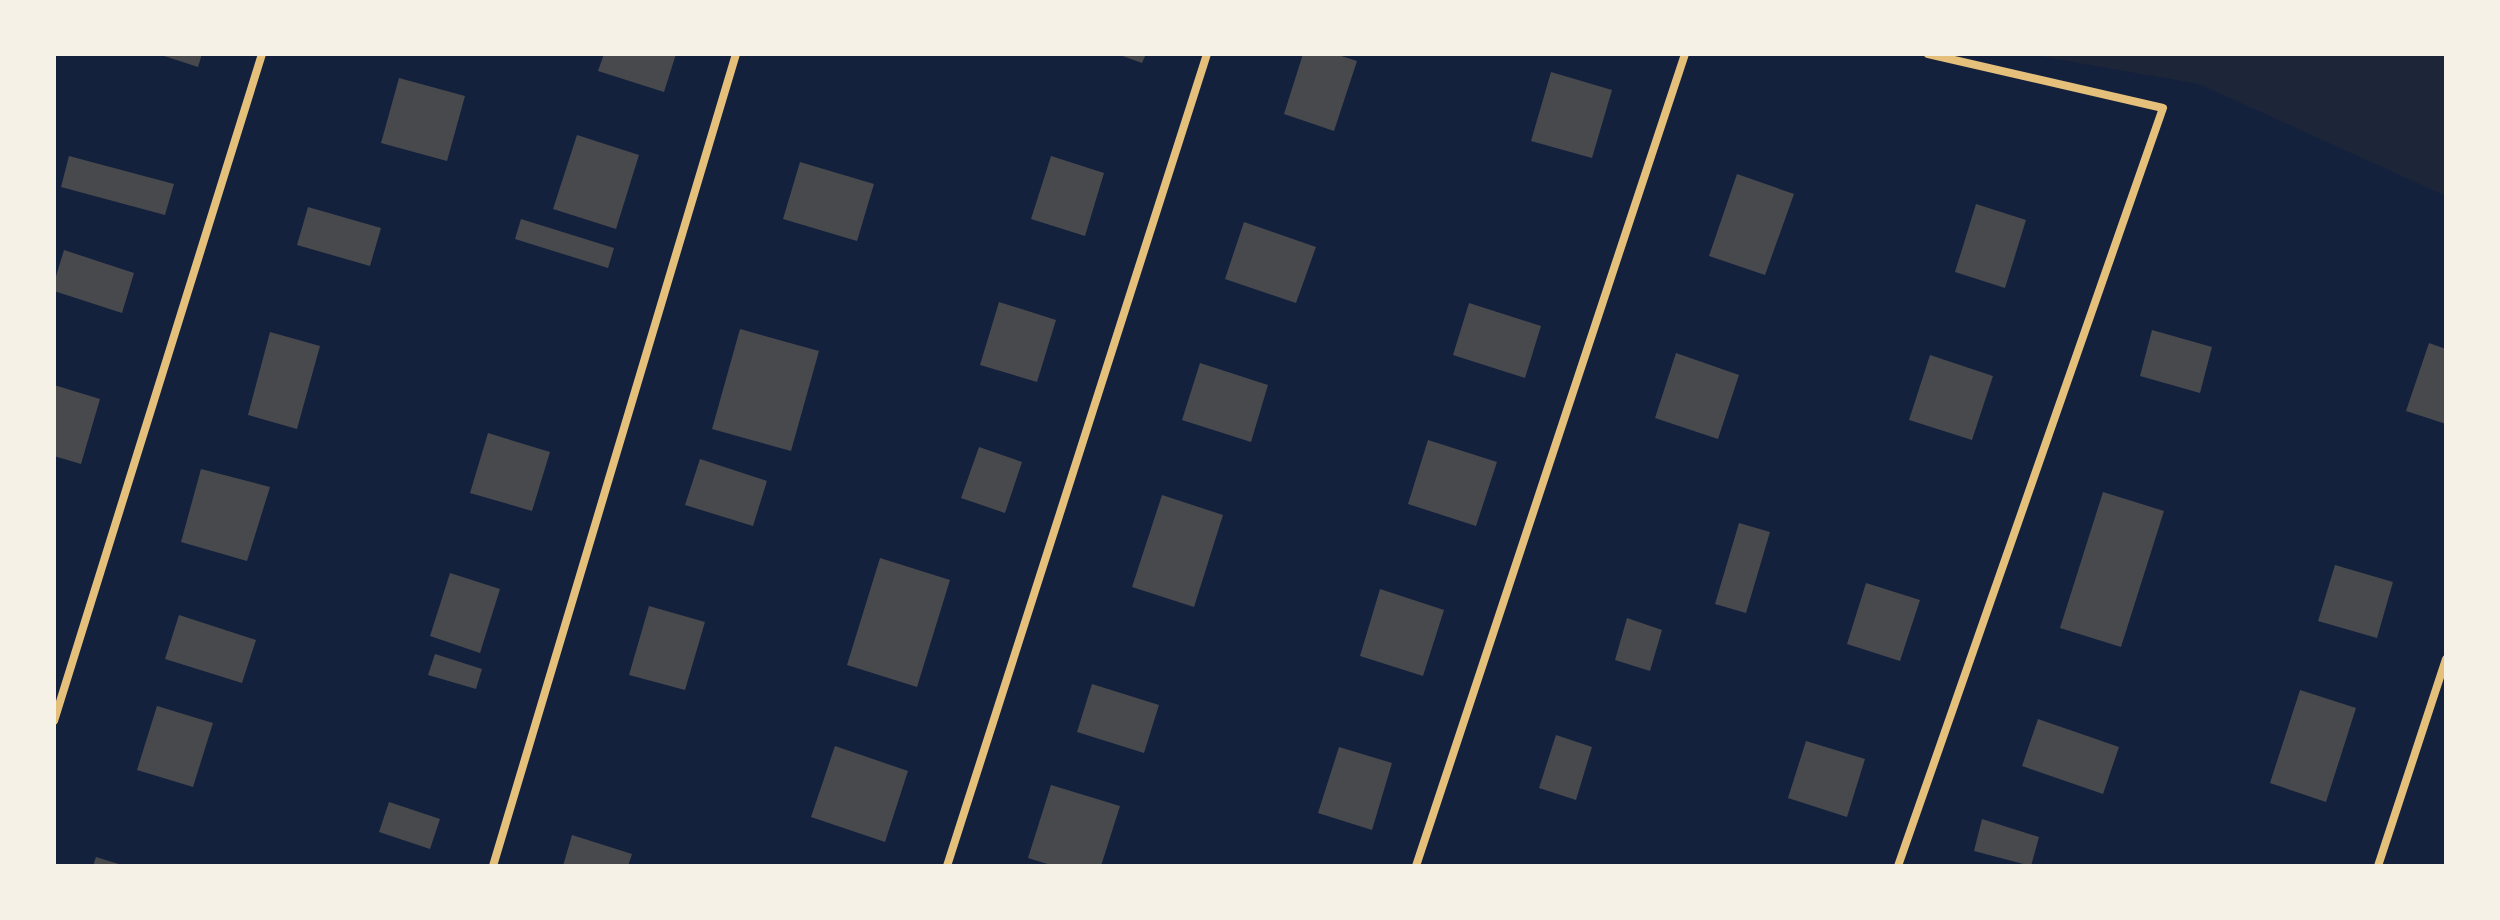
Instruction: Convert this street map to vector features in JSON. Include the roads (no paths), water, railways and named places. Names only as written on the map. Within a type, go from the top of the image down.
[{"type":"street","points":[[54,721],[262,54]]},
{"type":"street","points":[[493,866],[736,54]]},
{"type":"street","points":[[947,866],[1207,54]]},
{"type":"street","points":[[1416,866],[1685,54]]},
{"type":"street","points":[[1898,866],[2163,108],[1949,56],[1928,54]]},
{"type":"street","points":[[2378,866],[2446,659]]}]
